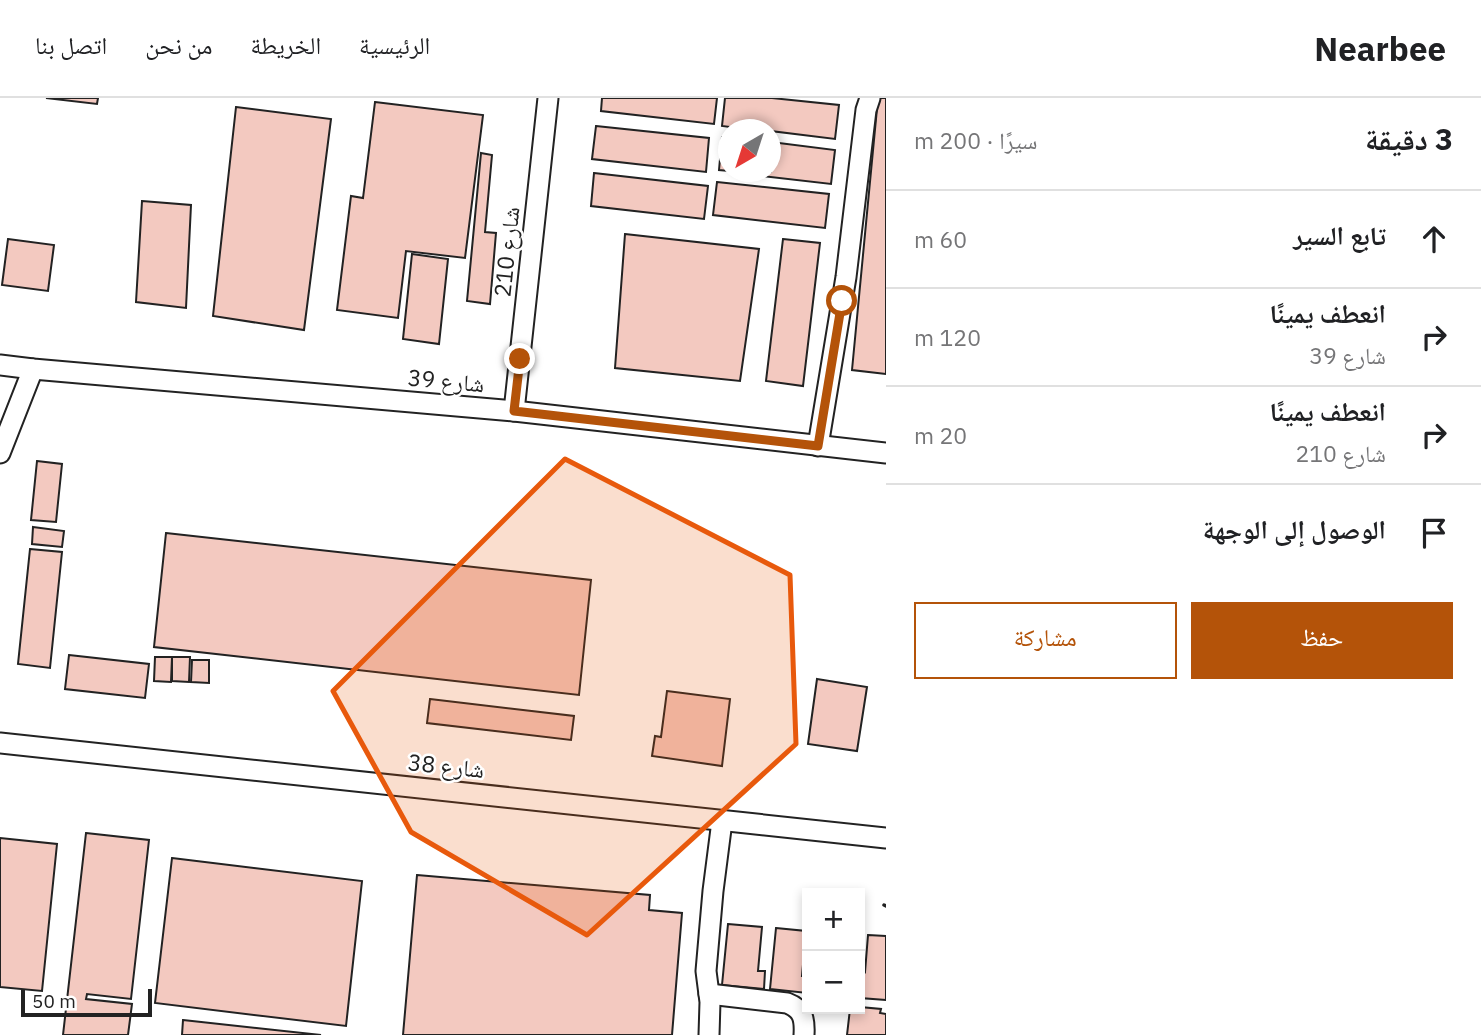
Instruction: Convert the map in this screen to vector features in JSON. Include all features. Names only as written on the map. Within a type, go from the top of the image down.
[{"type":"street","name":"شارع 210","points":[[514,411],[548,98]]},
{"type":"street","points":[[818,446],[846,276],[866,110],[870,98]]},
{"type":"street","name":"شارع 39","points":[[0,365],[514,411],[886,453]]},
{"type":"street","points":[[0,453],[33,369]]},
{"type":"street","name":"شارع 38","points":[[0,743],[886,838]]},
{"type":"street","points":[[709,1035],[706,971],[722,821]]},
{"type":"street","points":[[709,994],[794,1006],[804,1018],[804,1035]]},
{"type":"highlighted area","points":[[565,459],[790,575],[796,744],[587,935],[411,832],[333,691]]},
{"type":"building","points":[[46,98],[98,98],[97,104]]},
{"type":"building","points":[[602,98],[717,98],[714,124],[601,111]]},
{"type":"building","points":[[725,98],[772,98],[839,105],[835,139],[781,132],[781,119],[723,119]]},
{"type":"building","points":[[878,98],[886,98],[886,374],[852,370]]},
{"type":"building","points":[[375,102],[483,115],[465,258],[406,251],[398,318],[337,310],[351,196],[363,198]]},
{"type":"building","points":[[236,107],[331,119],[304,330],[213,316]]},
{"type":"building","points":[[596,126],[709,138],[706,172],[592,159]]},
{"type":"building","points":[[781,143],[835,150],[831,184],[781,178]]},
{"type":"building","points":[[481,153],[492,155],[485,232],[496,233],[490,304],[467,301]]},
{"type":"building","points":[[594,173],[708,186],[704,219],[591,206]]},
{"type":"building","points":[[717,182],[829,194],[825,228],[713,215]]},
{"type":"building","points":[[142,201],[191,205],[186,308],[136,302]]},
{"type":"building","points":[[625,234],[759,249],[740,381],[615,368]]},
{"type":"building","points":[[8,239],[54,245],[48,291],[2,285]]},
{"type":"building","points":[[783,239],[820,243],[803,386],[766,381]]},
{"type":"building","points":[[412,254],[448,259],[439,344],[403,339]]},
{"type":"building","points":[[37,461],[62,464],[56,522],[31,520]]},
{"type":"building","points":[[33,527],[64,531],[62,547],[32,544]]},
{"type":"building","points":[[166,533],[591,580],[579,695],[154,647]]},
{"type":"building","points":[[30,549],[62,552],[50,668],[18,664]]},
{"type":"building","points":[[69,655],[149,664],[145,698],[65,689]]},
{"type":"building","points":[[155,657],[172,657],[171,682],[154,681]]},
{"type":"building","points":[[172,657],[190,657],[189,682],[172,681]]},
{"type":"building","points":[[192,660],[209,660],[209,683],[191,682]]},
{"type":"building","points":[[817,679],[867,687],[857,751],[808,744]]},
{"type":"building","points":[[667,691],[730,699],[722,766],[652,756],[655,736],[661,737]]},
{"type":"building","points":[[430,699],[574,716],[571,740],[427,723]]},
{"type":"building","points":[[86,833],[149,840],[131,999],[87,994],[86,999],[132,1004],[128,1035],[63,1035]]},
{"type":"building","points":[[0,838],[57,844],[42,991],[0,987]]},
{"type":"building","points":[[172,858],[362,881],[346,1026],[155,1003]]},
{"type":"building","points":[[417,875],[650,895],[649,910],[682,913],[672,1035],[403,1035]]},
{"type":"building","points":[[728,924],[762,927],[758,971],[765,971],[764,989],[722,985]]},
{"type":"building","points":[[776,928],[802,931],[802,992],[770,989]]},
{"type":"building","points":[[868,935],[886,936],[886,1000],[865,998]]},
{"type":"building","points":[[865,1007],[881,1009],[880,1013],[886,1014],[886,1035],[847,1035],[849,1014],[865,1014]]},
{"type":"building","points":[[183,1020],[321,1035],[182,1035]]},
{"type":"route","points":[[520,359],[514,411],[818,446],[842,301]]}]
